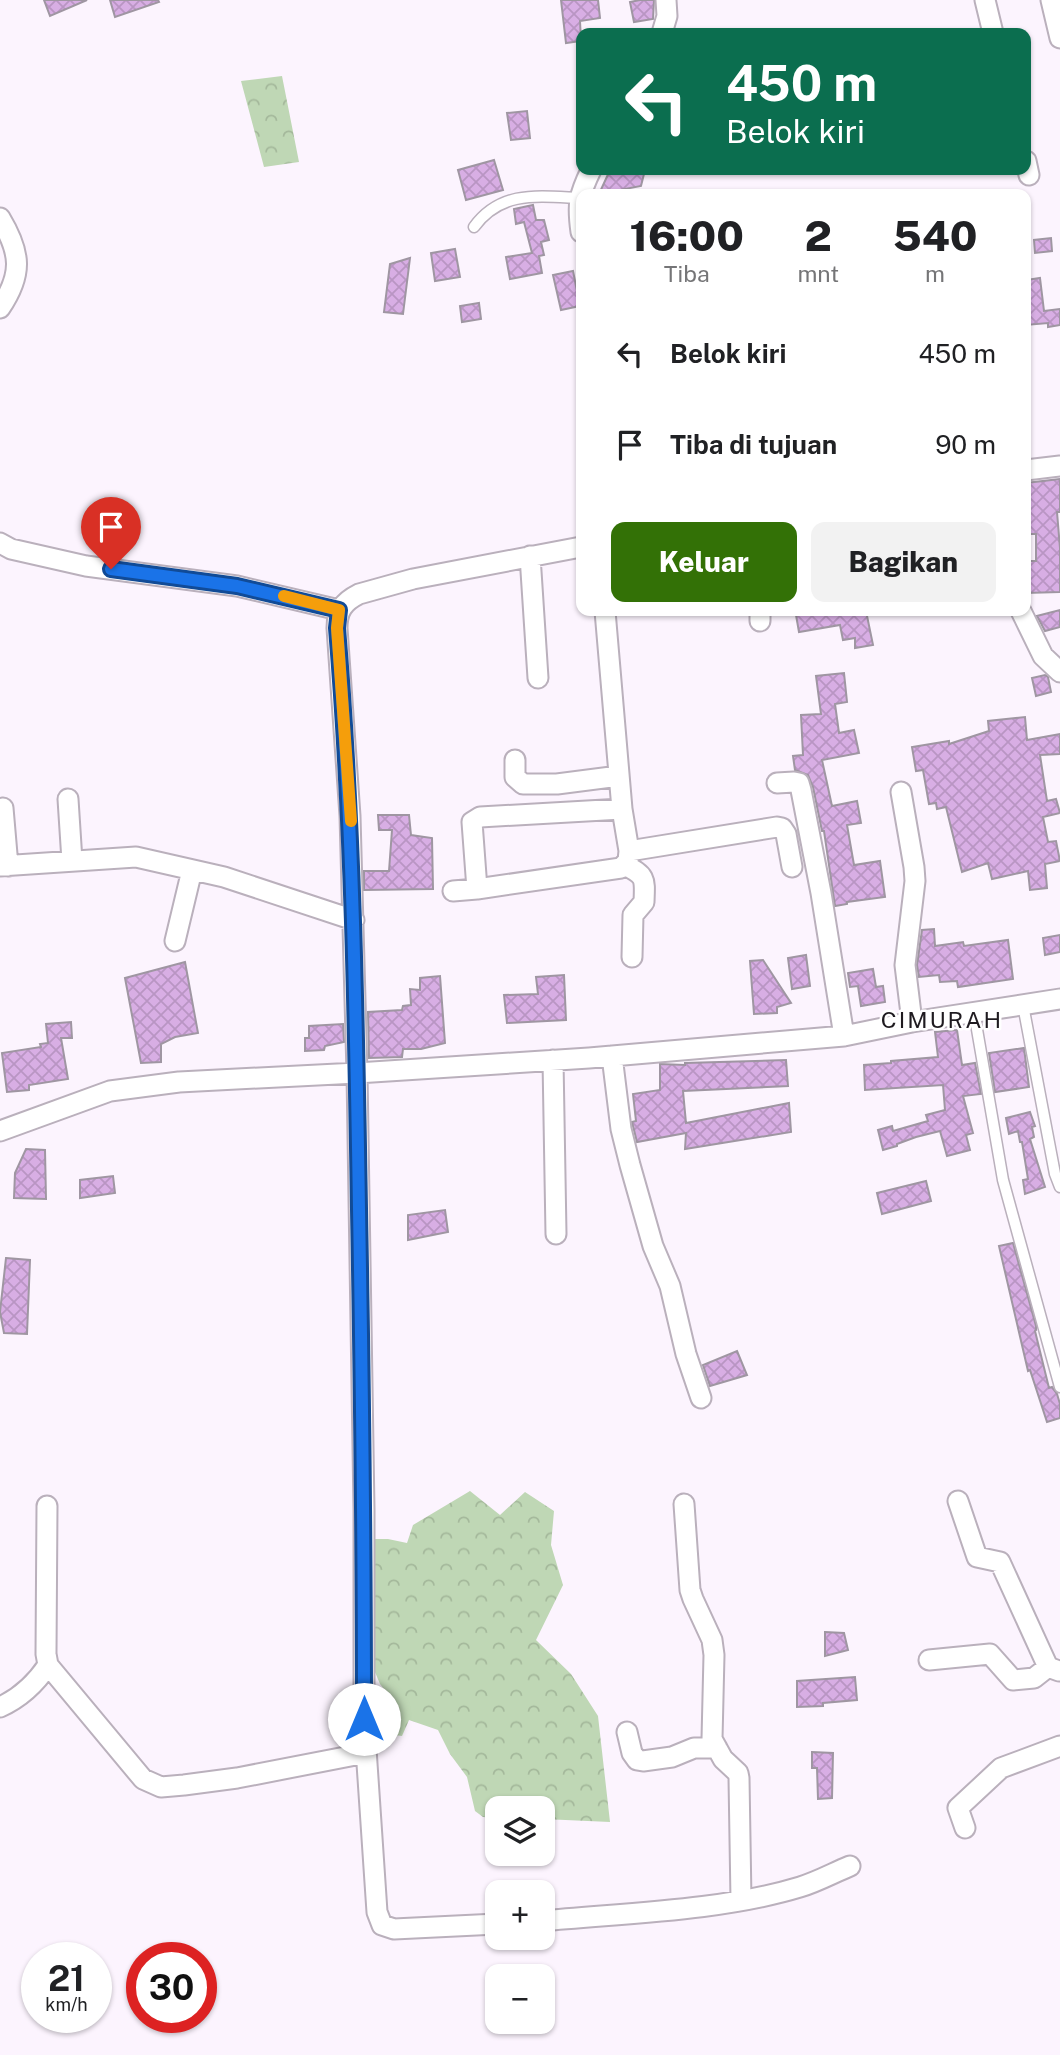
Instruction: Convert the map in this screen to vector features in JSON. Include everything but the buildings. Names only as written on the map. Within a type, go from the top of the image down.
[{"type":"street","points":[[663,28],[667,16],[666,0]]},
{"type":"street","points":[[985,0],[992,28]]},
{"type":"street","points":[[1051,0],[1060,38]]},
{"type":"street","points":[[0,218],[7,229],[18,262],[16,278],[0,308]]},
{"type":"street","points":[[1031,469],[1060,466]]},
{"type":"street","points":[[0,543],[11,549],[86,566],[237,586],[339,610]]},
{"type":"street","points":[[485,1925],[394,1929],[382,1925],[377,1912],[364,1719],[364,1510],[354,920],[337,628],[339,610],[359,594],[413,579],[576,548]]},
{"type":"street","points":[[530,556],[538,678]]},
{"type":"street","points":[[453,891],[621,869],[627,858],[605,616]]},
{"type":"street","points":[[1023,616],[1043,656],[1060,672]]},
{"type":"street","points":[[515,760],[515,777],[520,783],[526,784],[619,776]]},
{"type":"street","points":[[777,783],[799,783],[801,790],[844,1037]]},
{"type":"street","points":[[901,792],[915,881],[905,965],[912,1021]]},
{"type":"street","points":[[68,799],[72,861]]},
{"type":"street","points":[[3,808],[4,866],[136,857],[224,877],[354,920]]},
{"type":"street","points":[[477,888],[472,835],[472,822],[475,819],[622,809]]},
{"type":"street","points":[[627,858],[777,827],[782,828],[786,834],[792,867]]},
{"type":"street","points":[[627,858],[643,878],[644,902],[633,915],[632,957]]},
{"type":"street","points":[[176,941],[192,870]]},
{"type":"street","points":[[0,1131],[110,1091],[179,1082],[553,1060],[844,1037],[912,1021],[1060,999]]},
{"type":"street","points":[[612,1056],[621,1129],[629,1165],[653,1246],[670,1286],[686,1354],[701,1398]]},
{"type":"street","points":[[553,1060],[556,1234]]},
{"type":"street","points":[[929,1660],[990,1654],[1013,1680],[1034,1678],[1054,1669],[1000,1562],[977,1558],[958,1501]]},
{"type":"street","points":[[684,1504],[692,1599],[707,1628],[713,1648],[712,1739],[723,1759],[738,1773],[739,1778],[741,1899]]},
{"type":"street","points":[[47,1506],[48,1665],[144,1779],[161,1787],[237,1778],[366,1753]]},
{"type":"street","points":[[0,1707],[23,1694],[38,1680],[48,1665]]},
{"type":"street","points":[[627,1732],[632,1753],[637,1760],[672,1757],[694,1748],[717,1748]]},
{"type":"street","points":[[965,1828],[958,1808],[1001,1768],[1060,1746]]},
{"type":"street","points":[[555,1919],[693,1907],[762,1896],[802,1886],[850,1866]]},
{"type":"lane","points":[[474,227],[483,215],[516,198],[576,198]]},
{"type":"lane","points":[[1023,1005],[1055,1174],[1060,1187]]},
{"type":"lane","points":[[974,1012],[1003,1180],[1060,1387]]},
{"type":"green space","points":[[282,76],[299,162],[264,167],[241,81]]},
{"type":"green space","points":[[470,1491],[500,1515],[525,1492],[554,1511],[551,1545],[563,1585],[536,1640],[571,1674],[598,1716],[610,1822],[555,1820],[555,1796],[485,1796],[483,1817],[475,1811],[467,1777],[450,1754],[438,1730],[409,1720],[402,1736],[386,1734],[392,1699],[380,1684],[372,1665],[371,1539],[407,1543],[413,1525]]},
{"type":"slow traffic","points":[[284,596],[339,610],[337,628],[351,821]]},
{"type":"district","name":"CIMURAH","points":[[942,1019]]},
{"type":"route","points":[[111,569],[237,586],[339,610],[337,628],[350,816],[357,1029],[364,1510],[364,1719]]}]
